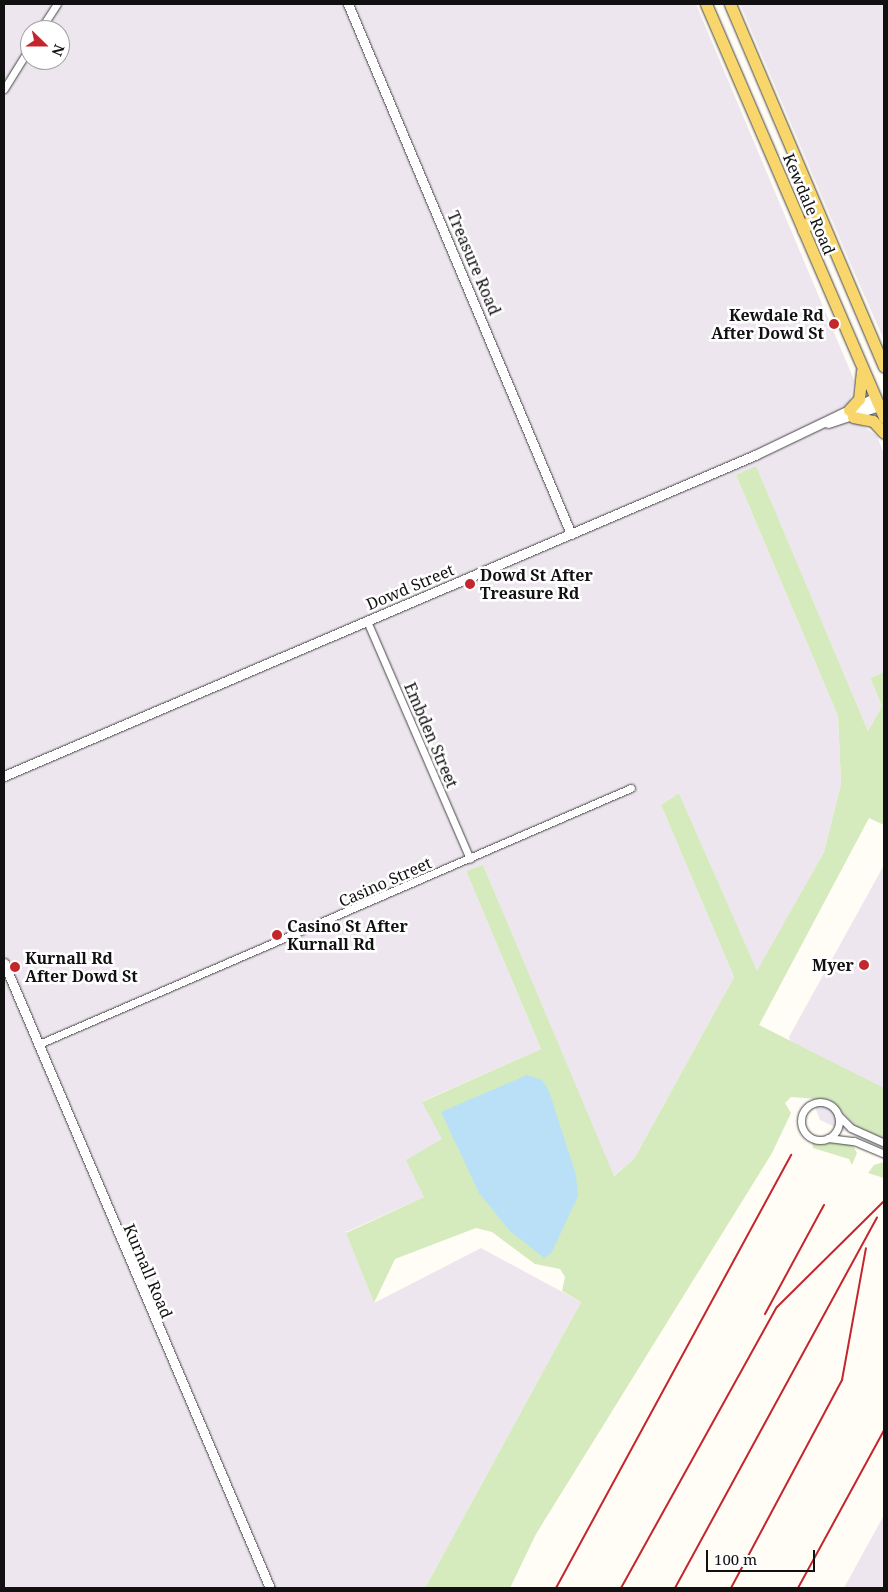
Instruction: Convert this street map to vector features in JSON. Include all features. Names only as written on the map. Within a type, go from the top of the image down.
[{"type":"main road","name":"Kewdale Road","points":[[706,4],[884,417]]},
{"type":"main road","name":"Kewdale Road","points":[[730,4],[884,367]]},
{"type":"main road","points":[[803,230],[810,222],[812,197]]},
{"type":"main road","points":[[862,365],[861,391],[851,413],[874,421],[884,433]]},
{"type":"street","points":[[47,20],[57,4]]},
{"type":"street","name":"Treasure Road","points":[[348,4],[571,534]]},
{"type":"street","points":[[4,89],[20,63]]},
{"type":"street","name":"Dowd Street","points":[[4,776],[878,402]]},
{"type":"street","name":"Embden Street","points":[[367,621],[470,859]]},
{"type":"street","name":"Casino Street","points":[[39,1044],[631,788]]},
{"type":"street","name":"Kurnall Road","points":[[4,963],[39,1044],[63,1110],[270,1588]]},
{"type":"street","points":[[884,1143],[851,1128],[838,1115],[820,1102],[802,1113],[805,1133],[827,1138],[845,1138],[884,1154]]},
{"type":"street","points":[[827,1138],[838,1126],[838,1115]]},
{"type":"shaded area","points":[[4,4],[696,4],[854,380],[850,402],[860,424],[877,436],[884,454],[884,672],[870,678],[882,706],[868,731],[756,467],[736,475],[838,716],[841,784],[824,852],[757,972],[679,793],[661,805],[734,977],[634,1159],[613,1176],[483,865],[466,871],[541,1049],[423,1101],[443,1140],[424,1197],[346,1232],[374,1303],[481,1248],[581,1302],[425,1588],[4,1588]]},
{"type":"shaded area","points":[[740,4],[884,4],[884,340],[851,265]]},
{"type":"shaded area","points":[[884,865],[884,1149],[820,1120],[789,1037]]},
{"type":"shaded area","points":[[884,1515],[884,1588],[844,1588],[862,1555]]},
{"type":"green space","points":[[756,466],[868,731],[882,706],[870,678],[884,672],[884,825],[869,818],[759,1025],[884,1088],[884,1138],[857,1127],[831,1100],[791,1097],[785,1103],[791,1113],[772,1153],[536,1534],[510,1588],[425,1588],[581,1302],[562,1291],[565,1277],[560,1269],[535,1264],[492,1232],[476,1228],[395,1259],[374,1303],[346,1233],[424,1197],[406,1160],[442,1139],[422,1102],[541,1049],[466,871],[483,865],[614,1176],[634,1159],[734,977],[661,805],[679,793],[757,971],[824,852],[841,784],[838,716],[736,475]]},
{"type":"green space","points":[[812,1142],[852,1144],[857,1153],[852,1165],[849,1159],[813,1148]]},
{"type":"green space","points":[[884,1162],[884,1178],[868,1173],[874,1165]]},
{"type":"water","points":[[527,1075],[542,1080],[549,1091],[576,1175],[578,1196],[552,1252],[544,1258],[510,1231],[479,1193],[441,1112]]},
{"type":"railway","points":[[556,1588],[791,1155]]},
{"type":"railway","points":[[621,1588],[777,1307],[884,1201]]},
{"type":"railway","points":[[765,1314],[824,1205]]},
{"type":"railway","points":[[675,1588],[877,1217]]},
{"type":"railway","points":[[731,1588],[842,1380],[866,1248]]},
{"type":"railway","points":[[798,1588],[884,1430]]},
{"type":"place","name":"Kewdale Rd After Dowd St","points":[[834,324]]},
{"type":"place","name":"Dowd St After Treasure Rd","points":[[470,584]]},
{"type":"place","name":"Casino St After Kurnall Rd","points":[[277,935]]},
{"type":"place","name":"Myer","points":[[864,965]]},
{"type":"place","name":"Kurnall Rd After Dowd St","points":[[15,967]]}]
